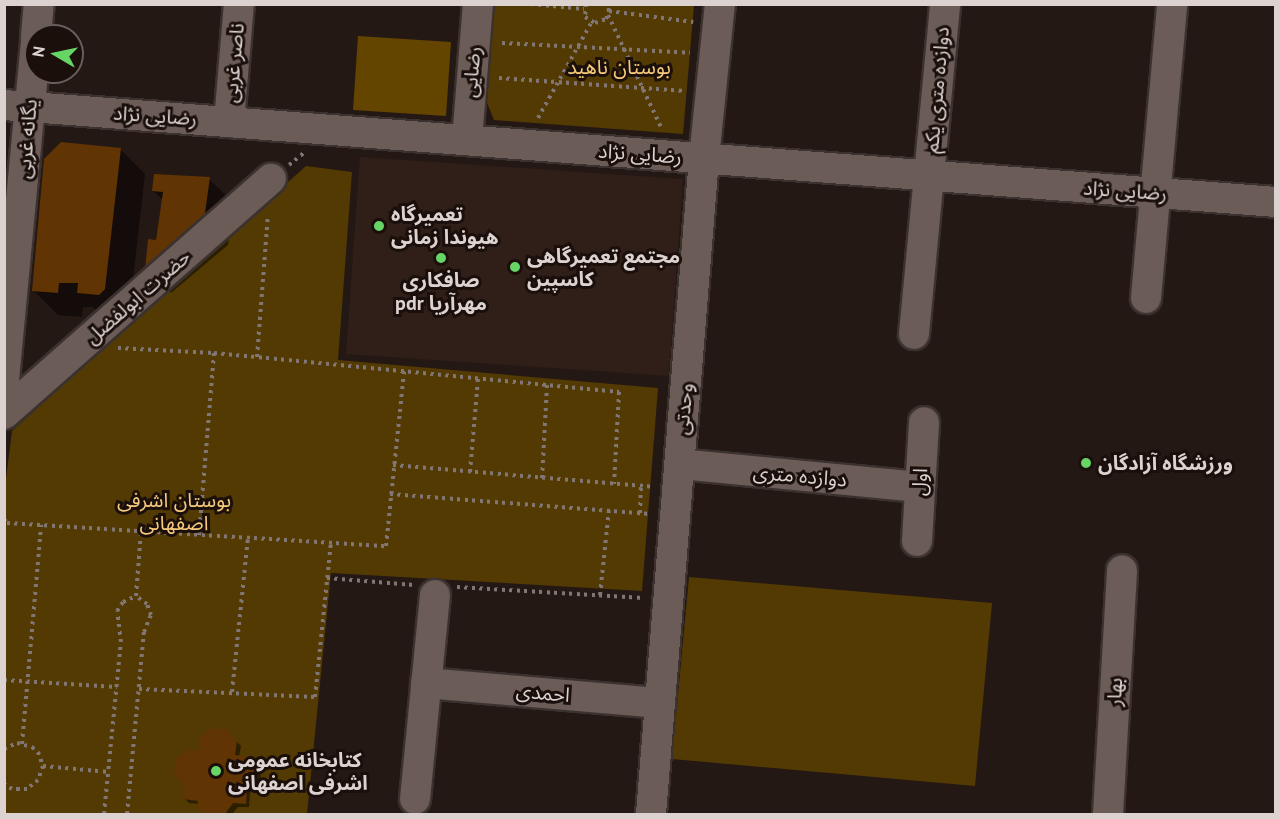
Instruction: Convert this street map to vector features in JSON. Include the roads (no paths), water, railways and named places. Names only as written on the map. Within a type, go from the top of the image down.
[{"type":"street","points":[[37,24],[39,4]]},
{"type":"street","name":"ناصر غربی","points":[[229,122],[239,4]]},
{"type":"street","name":"رضایی","points":[[467,140],[478,4]]},
{"type":"street","name":"وحدتی","points":[[651,814],[704,158],[720,4]]},
{"type":"street","name":"دوازده متری یکم","points":[[914,334],[945,4]]},
{"type":"street","points":[[1146,298],[1172,4]]},
{"type":"street","name":"یگانه غربی","points":[[4,380],[17,106],[24,82]]},
{"type":"street","name":"رضایی نژاد","points":[[17,106],[1275,202]]},
{"type":"street","name":"حضرت ابولفضل","points":[[4,414],[271,179]]},
{"type":"street","name":"اول","points":[[917,541],[924,422]]},
{"type":"street","name":"دوازده متری","points":[[677,490],[920,487]]},
{"type":"street","name":"بهار","points":[[1108,814],[1122,570]]},
{"type":"street","points":[[415,800],[435,589]]},
{"type":"street","name":"احمدی","points":[[426,683],[660,703]]},
{"type":"place","name":"تعمیرگاه هیوندا زمانی","points":[[379,226]]},
{"type":"place","name":"صافکاری pdr مهرآریا","points":[[441,258]]},
{"type":"place","name":"مجتمع تعمیرگاهی کاسپین","points":[[515,267]]},
{"type":"place","name":"ورزشگاه آزادگان","points":[[1086,463]]},
{"type":"place","name":"کتابخانه عمومی اشرفی اصفهانی","points":[[216,771]]},
{"type":"park label","name":"بوستان ناهید","points":[[619,67]]},
{"type":"park label","name":"بوستان اشرفی اصفهانی","points":[[174,512]]}]
